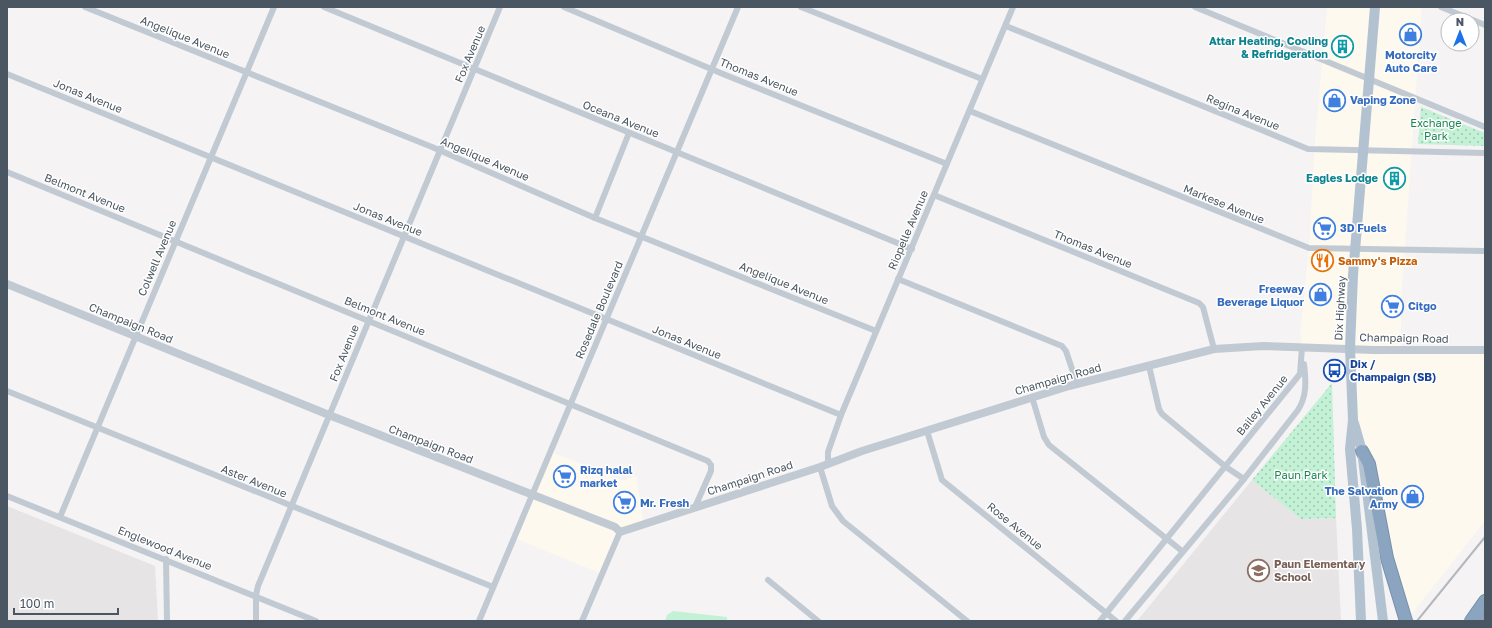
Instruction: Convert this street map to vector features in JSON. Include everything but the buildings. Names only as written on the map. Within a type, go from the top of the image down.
[{"type":"highway","points":[[1362,451],[1369,464],[1387,558],[1406,621]]},
{"type":"highway","points":[[1470,621],[1485,601]]},
{"type":"main road","name":"Dix Highway","points":[[1361,621],[1357,529],[1350,449],[1353,420],[1350,348],[1355,249],[1370,80],[1374,7]]},
{"type":"main road","name":"Dix Highway","points":[[1353,420],[1362,451],[1383,621]]},
{"type":"street","name":"Angelique Avenue","points":[[85,7],[440,151],[595,218],[876,331]]},
{"type":"street","name":"Colwell Avenue","points":[[60,517],[274,7]]},
{"type":"street","name":"Oceana Avenue","points":[[324,7],[912,249]]},
{"type":"street","name":"Fox Avenue","points":[[256,621],[256,596],[291,507],[500,7]]},
{"type":"street","name":"Thomas Avenue","points":[[564,7],[712,69],[947,164]]},
{"type":"street","name":"Rosedale Boulevard","points":[[479,621],[738,7]]},
{"type":"street","points":[[801,7],[982,79]]},
{"type":"street","name":"Riopelle Avenue","points":[[828,463],[828,452],[841,415],[1013,7]]},
{"type":"street","points":[[1195,7],[1485,127]]},
{"type":"street","points":[[1441,7],[1485,25]]},
{"type":"street","name":"Regina Avenue","points":[[1006,26],[1308,149],[1485,153]]},
{"type":"street","name":"Jonas Avenue","points":[[7,74],[841,415]]},
{"type":"street","name":"Markese Avenue","points":[[970,111],[1309,248],[1485,251]]},
{"type":"street","points":[[595,218],[629,133]]},
{"type":"street","name":"Belmont Avenue","points":[[7,172],[708,461],[711,466],[711,471],[695,508]]},
{"type":"street","name":"Thomas Avenue","points":[[934,195],[1199,303],[1203,307],[1214,349]]},
{"type":"street","points":[[898,279],[1062,346],[1066,351],[1077,384]]},
{"type":"street","name":"Champaign Road","points":[[7,284],[329,415],[615,527],[620,532],[820,467],[828,463],[1077,384],[1214,349],[1263,346],[1374,350],[1485,350]]},
{"type":"street","name":"Bailey Avenue","points":[[1100,621],[1300,374],[1302,347]]},
{"type":"street","name":"Bailey Avenue","points":[[1125,621],[1182,551],[1244,479],[1302,404],[1306,379],[1302,347]]},
{"type":"street","points":[[1149,366],[1159,409],[1162,414],[1226,467],[1244,479]]},
{"type":"street","name":"Aster Avenue","points":[[7,392],[493,587]]},
{"type":"street","points":[[1032,398],[1044,437],[1049,445],[1182,551]]},
{"type":"street","name":"Rose Avenue","points":[[927,431],[942,480],[1116,621]]},
{"type":"street","points":[[820,467],[832,506],[844,521],[967,621]]},
{"type":"street","name":"Englewood Avenue","points":[[7,496],[166,559],[316,621]]},
{"type":"street","points":[[582,621],[620,532]]},
{"type":"street","points":[[166,559],[167,621]]},
{"type":"street","points":[[768,580],[818,621]]},
{"type":"shaded area","points":[[1327,7],[1422,7],[1401,300],[1401,350],[1485,351],[1485,521],[1411,615],[1353,420],[1349,348],[1302,347],[1300,334],[1309,248],[1315,141]]},
{"type":"shaded area","points":[[551,452],[622,480],[636,476],[644,524],[620,532],[602,574],[514,538]]},
{"type":"shaded area","name":"Paun Elementary School","points":[[1252,480],[1301,519],[1336,518],[1341,621],[1137,621]]},
{"type":"shaded area","points":[[7,506],[155,566],[158,621],[7,621]]},
{"type":"green space","name":"Exchange Park","points":[[1421,107],[1485,133],[1485,146],[1418,144]]},
{"type":"green space","name":"Paun Park","points":[[1332,383],[1336,518],[1301,519],[1252,480]]},
{"type":"green space","points":[[673,611],[727,617],[727,621],[665,621],[667,615]]},
{"type":"railway","points":[[1417,621],[1485,537]]},
{"type":"place","name":"Motorcity Auto Care","points":[[1411,35]]},
{"type":"place","name":"Attar Heating, Cooling & Refridgeration","points":[[1343,47]]},
{"type":"place","name":"Vaping Zone","points":[[1335,100]]},
{"type":"place","name":"Eagles Lodge","points":[[1394,178]]},
{"type":"place","name":"3D Fuels","points":[[1324,228]]},
{"type":"place","name":"Sammy's Pizza","points":[[1322,261]]},
{"type":"place","name":"Freeway Beverage Liquor","points":[[1320,295]]},
{"type":"place","name":"Citgo","points":[[1393,306]]},
{"type":"place","name":"Dix / Champaign (SB)","points":[[1334,370]]},
{"type":"place","name":"Rizq halal market","points":[[565,476]]},
{"type":"place","name":"The Salvation Army","points":[[1413,497]]},
{"type":"place","name":"Mr. Fresh","points":[[624,503]]},
{"type":"place","name":"Paun Elementary School","points":[[1259,570]]}]
